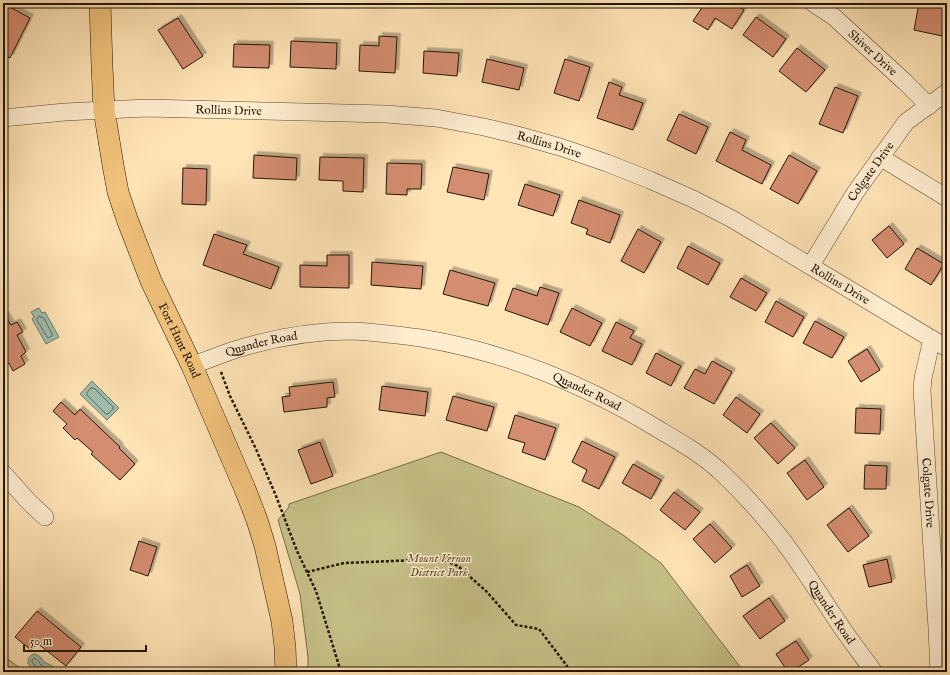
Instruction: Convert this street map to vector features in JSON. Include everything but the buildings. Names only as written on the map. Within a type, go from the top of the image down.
[{"type":"main road","name":"Fort Hunt Road","points":[[100,3],[104,110],[117,185],[127,219],[151,281],[192,366],[257,520],[265,546],[282,621],[286,672]]},
{"type":"street","name":"Shiver Drive","points":[[813,3],[834,17],[929,106]]},
{"type":"street","name":"Colgate Drive","points":[[811,266],[855,193],[906,122],[947,92]]},
{"type":"street","name":"Rollins Drive","points":[[3,118],[147,108],[386,114],[436,118],[521,136],[607,163],[693,199],[732,219],[947,348]]},
{"type":"street","points":[[880,157],[947,198]]},
{"type":"street","name":"Quander Road","points":[[192,366],[235,350],[274,340],[311,334],[352,331],[395,334],[444,342],[492,354],[542,372],[593,393],[635,415],[684,445],[720,472],[751,502],[800,564],[874,672]]},
{"type":"street","name":"Colgate Drive","points":[[932,339],[923,378],[922,390],[939,672]]},
{"type":"street","points":[[3,473],[29,502],[45,517]]},
{"type":"path","points":[[215,357],[230,396],[256,449],[287,526],[316,591],[341,672]]},
{"type":"path","points":[[307,572],[344,563],[441,559],[458,566],[486,591],[516,625],[539,629],[567,666],[565,672]]},
{"type":"green space","name":"Mount Vernon District Park","points":[[441,452],[579,507],[623,535],[661,563],[744,672],[308,672],[308,657],[300,594],[278,520],[289,507],[289,504]]},
{"type":"green space","points":[[3,656],[26,672],[3,672]]},
{"type":"water","points":[[39,308],[42,313],[45,312],[59,337],[46,344],[32,319],[34,317],[31,312]]},
{"type":"water","points":[[92,381],[119,408],[107,420],[80,394]]},
{"type":"water","points":[[34,654],[39,656],[57,672],[36,672],[28,664],[29,658]]}]
